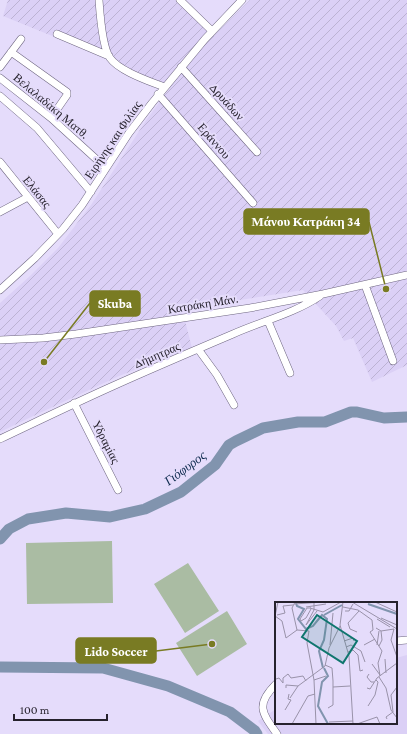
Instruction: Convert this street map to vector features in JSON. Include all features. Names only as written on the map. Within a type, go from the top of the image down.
[{"type":"street","points":[[99,0],[105,45],[109,56],[116,64],[126,70],[164,87]]},
{"type":"street","points":[[180,0],[212,31]]},
{"type":"street","name":"Ειρήνης και Φιλίας","points":[[0,290],[35,258],[75,214],[129,133],[158,94],[212,31],[242,0]]},
{"type":"street","points":[[57,34],[109,56]]},
{"type":"street","name":"Βελαλαδάκη Ματθ.","points":[[0,67],[21,39]]},
{"type":"street","points":[[11,52],[67,92],[67,95],[51,118]]},
{"type":"street","name":"Δρυάδων","points":[[181,67],[257,152]]},
{"type":"street","name":"Βελαλαδάκη Ματθ.","points":[[0,78],[51,118],[106,168]]},
{"type":"street","name":"Εράννου","points":[[158,94],[253,203]]},
{"type":"street","points":[[0,96],[36,128],[91,192]]},
{"type":"street","name":"Ελάσας","points":[[1,166],[58,234]]},
{"type":"street","points":[[0,212],[28,197]]},
{"type":"street","name":"Κατράκη Μάν.","points":[[0,340],[43,338],[106,330],[250,308],[323,294],[407,275]]},
{"type":"street","points":[[365,285],[393,361]]},
{"type":"street","name":"Δήμητρας","points":[[0,438],[146,371],[308,304],[323,294]]},
{"type":"street","points":[[268,321],[290,373]]},
{"type":"street","points":[[198,349],[217,375],[234,405]]},
{"type":"street","name":"Υδραμίας","points":[[74,403],[118,490]]},
{"type":"street","points":[[397,641],[407,640]]},
{"type":"street","points":[[275,685],[269,691],[264,700],[263,709],[264,716],[277,734]]},
{"type":"shaded area","points":[[8,0],[175,0],[214,36],[250,0],[407,0],[407,365],[372,382],[353,338],[344,341],[336,326],[303,290],[182,309],[192,348],[119,376],[0,432],[0,303],[58,248],[91,205],[147,119],[170,88],[104,57],[3,16]]},
{"type":"shaded area","points":[[407,655],[407,734],[268,734],[258,721],[275,710],[275,724],[397,724],[397,658]]},
{"type":"green space","points":[[112,541],[113,603],[27,604],[26,543]]},
{"type":"green space","points":[[188,563],[219,611],[185,633],[154,584]]},
{"type":"green space","points":[[227,611],[247,644],[197,676],[176,643]]},
{"type":"waterway","name":"Γιόφυρος","points":[[0,539],[9,529],[28,519],[66,513],[110,517],[145,509],[181,492],[215,465],[229,445],[263,428],[298,422],[325,422],[351,412],[384,418],[407,417]]},
{"type":"waterway","name":"Γιόφυρος","points":[[0,667],[103,668],[168,686],[230,712],[257,734]]},
{"type":"place","name":"Μάνου Κατράκη 34","points":[[386,289]]},
{"type":"place","name":"Skuba","points":[[44,362]]},
{"type":"place","name":"Lido Soccer","points":[[212,644]]}]
